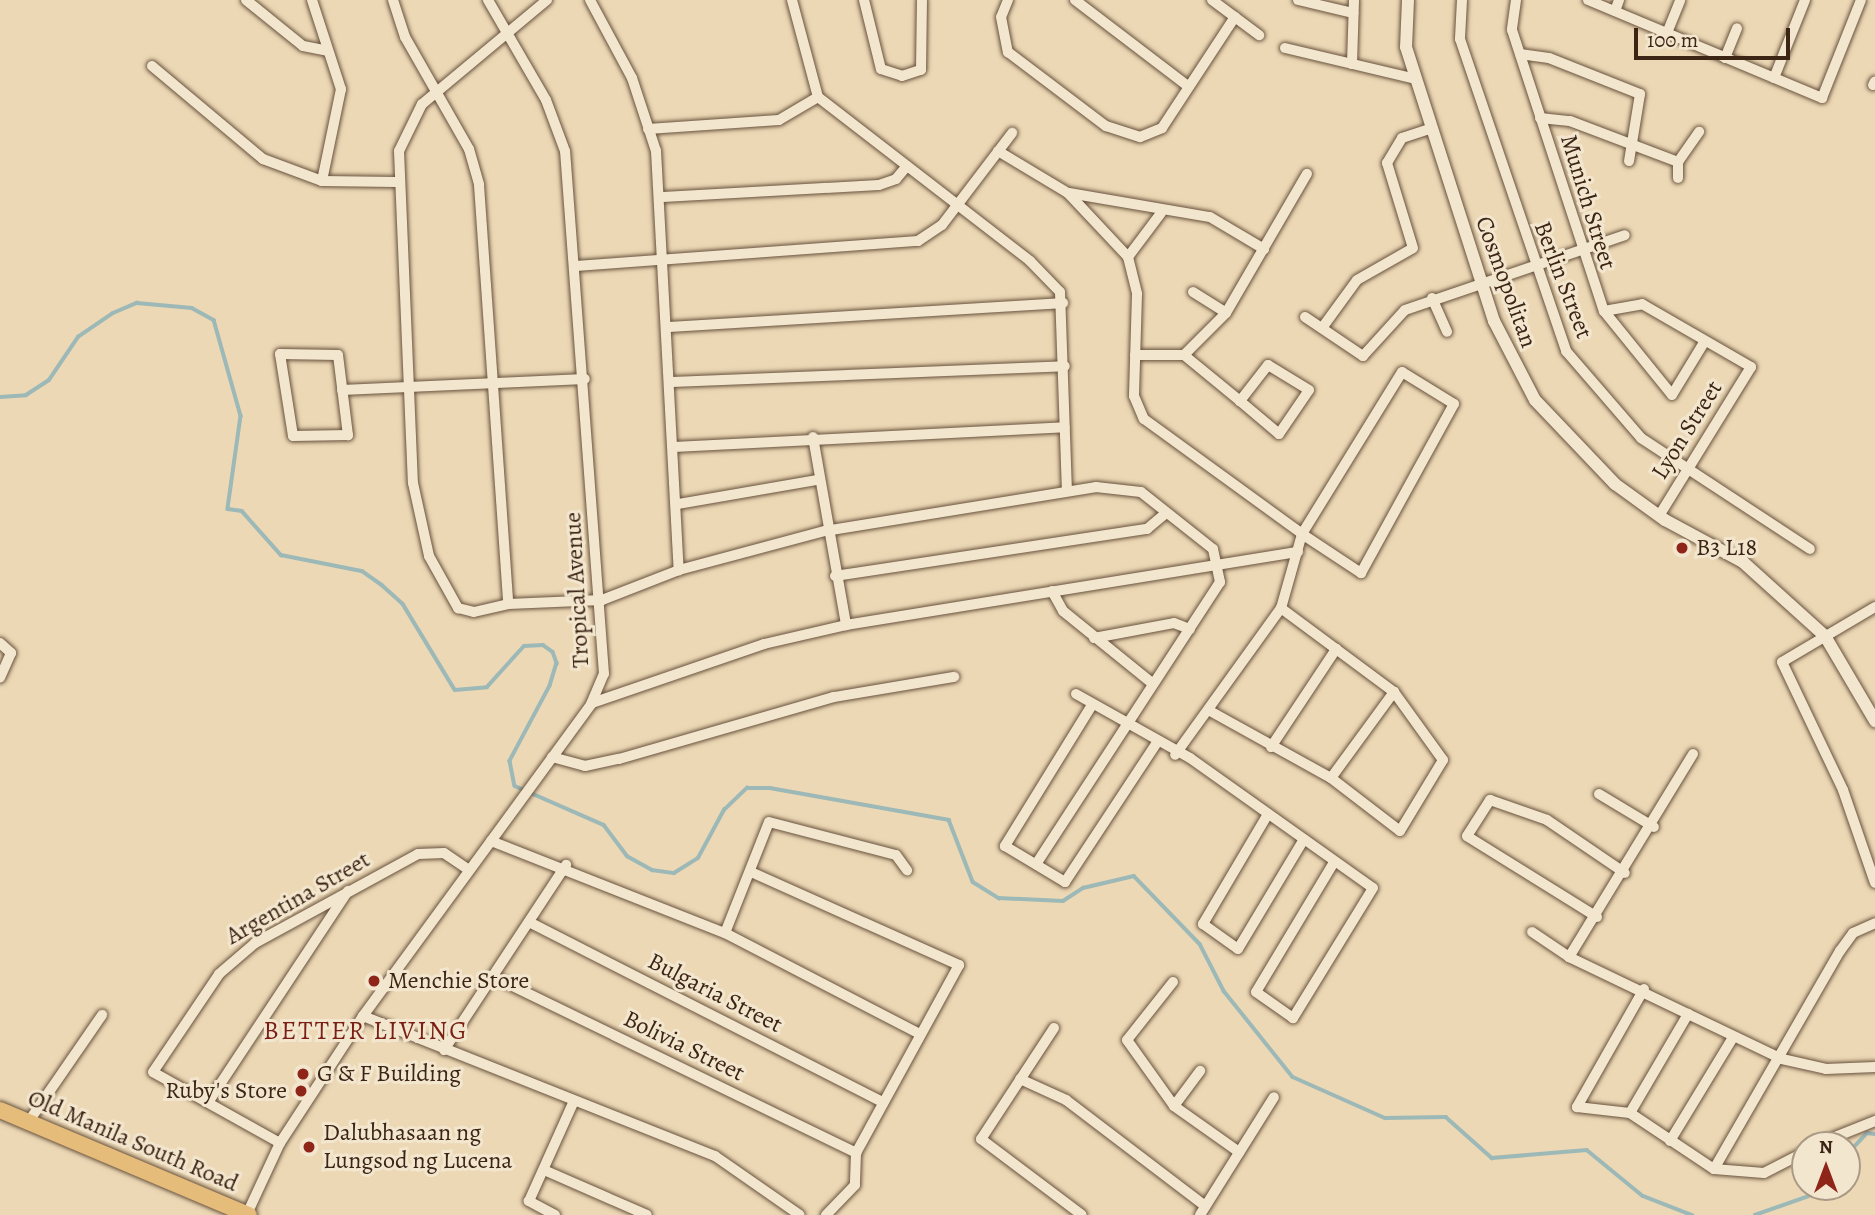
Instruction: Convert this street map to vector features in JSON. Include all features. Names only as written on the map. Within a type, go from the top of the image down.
[{"type":"main road","name":"Old Manila South Road","points":[[0,1110],[248,1214]]},
{"type":"street","points":[[246,0],[303,46],[328,51]]},
{"type":"street","points":[[312,0],[341,89],[323,181]]},
{"type":"street","points":[[393,0],[435,92],[470,149],[479,185],[508,604]]},
{"type":"street","name":"Tropical Avenue","points":[[248,1214],[280,1143],[363,1016],[591,704],[604,674],[602,600],[565,151],[546,100],[488,0]]},
{"type":"street","points":[[547,0],[506,30],[435,92],[407,127],[396,182],[413,482],[429,556],[466,613],[508,604],[602,600],[679,570],[825,531],[1067,491],[1129,487],[1213,549],[1219,564],[1216,592],[1124,723],[1036,864]]},
{"type":"street","points":[[590,0],[627,67],[648,129],[663,197],[679,570]]},
{"type":"street","points":[[792,0],[818,97],[1054,281],[1063,303],[1067,491]]},
{"type":"street","points":[[864,0],[881,69],[902,76],[921,70],[922,0]]},
{"type":"street","points":[[1008,0],[1001,17],[1009,52],[1106,126],[1125,135],[1151,134],[1189,87],[1235,17]]},
{"type":"street","points":[[1075,0],[1189,87]]},
{"type":"street","points":[[1212,0],[1259,35]]},
{"type":"street","points":[[1298,0],[1353,13]]},
{"type":"street","points":[[1352,64],[1354,0]]},
{"type":"street","name":"Cosmopolitan","points":[[1408,0],[1406,47],[1416,79],[1481,282],[1511,361],[1535,400],[1571,445],[1659,516],[1743,562],[1825,636],[1875,721]]},
{"type":"street","name":"Berlin Street","points":[[1462,0],[1460,39],[1533,265],[1566,351],[1597,393],[1641,438],[1687,471],[1810,549]]},
{"type":"street","name":"Munich Street","points":[[1516,0],[1512,30],[1581,249],[1604,311],[1672,395],[1705,341]]},
{"type":"street","points":[[1588,0],[1822,98],[1861,0]]},
{"type":"street","points":[[1615,11],[1619,0]]},
{"type":"street","points":[[1667,33],[1680,0]]},
{"type":"street","points":[[1774,78],[1805,0]]},
{"type":"street","points":[[1725,58],[1737,29]]},
{"type":"street","points":[[1285,48],[1416,79]]},
{"type":"street","points":[[1520,54],[1549,58],[1640,94],[1629,161]]},
{"type":"street","points":[[152,66],[263,159],[323,181],[396,182]]},
{"type":"street","points":[[648,129],[779,120],[818,97]]},
{"type":"street","points":[[1540,118],[1570,121],[1678,162]]},
{"type":"street","points":[[1322,328],[1357,280],[1413,248],[1387,163],[1402,138],[1432,128]]},
{"type":"street","points":[[1678,178],[1678,162],[1699,132]]},
{"type":"street","points":[[576,266],[894,247],[918,241],[957,205],[1012,133]]},
{"type":"street","points":[[998,151],[1068,193],[1128,257],[1137,294],[1134,396],[1144,419],[1302,534],[1361,573],[1454,404],[1402,372],[1302,534],[1281,608],[1210,711],[1175,755]]},
{"type":"street","points":[[663,197],[879,185],[896,179],[907,166]]},
{"type":"street","points":[[1184,355],[1226,313],[1307,174]]},
{"type":"street","points":[[1068,193],[1161,213],[1210,217],[1264,249]]},
{"type":"street","points":[[1128,257],[1161,213]]},
{"type":"street","points":[[1305,317],[1363,356],[1397,316],[1432,298],[1625,235]]},
{"type":"street","points":[[1193,292],[1226,313]]},
{"type":"street","points":[[1432,298],[1447,332]]},
{"type":"street","points":[[670,327],[1063,303]]},
{"type":"street","points":[[1604,311],[1642,304],[1705,341]]},
{"type":"street","name":"Lyon Street","points":[[1659,516],[1751,367],[1705,341]]},
{"type":"street","points":[[280,354],[338,355],[342,390],[348,435],[293,436],[280,354]]},
{"type":"street","points":[[1135,355],[1184,355],[1279,434],[1309,390],[1268,365],[1240,401]]},
{"type":"street","points":[[672,382],[1065,366]]},
{"type":"street","points":[[342,390],[585,379]]},
{"type":"street","points":[[674,447],[813,437],[1064,427]]},
{"type":"street","points":[[813,437],[825,531],[846,625]]},
{"type":"street","points":[[678,504],[817,480]]},
{"type":"street","points":[[835,576],[1147,529],[1166,513]]},
{"type":"street","points":[[591,704],[764,644],[846,625],[1298,552]]},
{"type":"street","points":[[1052,591],[1063,611],[1152,683]]},
{"type":"street","points":[[1210,711],[1331,778],[1400,831],[1443,760],[1394,692],[1281,608]]},
{"type":"street","points":[[1874,609],[1782,662],[1843,790],[1875,883]]},
{"type":"street","points":[[1094,638],[1174,623],[1190,629]]},
{"type":"street","points":[[0,643],[11,653],[0,678]]},
{"type":"street","points":[[1271,747],[1336,649]]},
{"type":"street","points":[[552,757],[585,766],[619,760],[834,697],[954,677]]},
{"type":"street","points":[[1331,778],[1394,692]]},
{"type":"street","points":[[1076,694],[1175,755],[1191,758],[1373,888],[1293,1018],[1256,992],[1334,862]]},
{"type":"street","points":[[1092,705],[1005,846],[1065,882],[1156,744]]},
{"type":"street","points":[[1569,957],[1654,827],[1693,754]]},
{"type":"street","points":[[1599,794],[1654,827]]},
{"type":"street","points":[[1597,917],[1467,836],[1489,800],[1547,820],[1625,873]]},
{"type":"street","points":[[1268,814],[1203,924],[1238,948],[1304,839]]},
{"type":"street","points":[[725,933],[769,822],[896,855],[906,870]]},
{"type":"street","points":[[491,841],[566,865],[725,933],[918,1032]]},
{"type":"street","name":"Argentina Street","points":[[208,1101],[153,1072],[228,962],[349,890],[426,851],[444,853],[469,870]]},
{"type":"street","points":[[444,1050],[566,865]]},
{"type":"street","points":[[751,872],[959,965],[918,1032],[856,1153],[855,1185],[826,1215]]},
{"type":"street","points":[[280,1143],[208,1101],[349,890]]},
{"type":"street","name":"Bulgaria Street","points":[[529,922],[881,1101]]},
{"type":"street","points":[[1714,1169],[1782,1059],[1840,951],[1853,933],[1875,923]]},
{"type":"street","points":[[1532,932],[1569,957],[1644,989],[1732,1040],[1782,1059],[1826,1069],[1875,1067]]},
{"type":"street","name":"Bolivia Street","points":[[494,977],[856,1153]]},
{"type":"street","points":[[1173,982],[1127,1040],[1174,1106],[1239,1152]]},
{"type":"street","points":[[1644,989],[1577,1107],[1630,1113],[1714,1169],[1764,1173],[1791,1159]]},
{"type":"street","points":[[1630,1113],[1688,1014]]},
{"type":"street","points":[[29,1121],[102,1015]]},
{"type":"street","points":[[363,1016],[715,1156],[800,1215]]},
{"type":"street","points":[[1054,1028],[981,1139],[1082,1215]]},
{"type":"street","points":[[1670,1142],[1732,1040]]},
{"type":"street","points":[[1174,1106],[1200,1071]]},
{"type":"street","points":[[1020,1079],[1066,1100],[1203,1211],[1274,1097]]},
{"type":"street","points":[[555,1215],[529,1201],[574,1101]]},
{"type":"street","points":[[1850,1131],[1875,1121]]},
{"type":"street","points":[[544,1170],[647,1215]]},
{"type":"waterway","points":[[0,397],[26,395],[49,380],[78,337],[113,313],[137,303],[192,308],[214,320],[241,416],[228,509],[242,511],[281,555],[362,571],[382,585],[403,604],[455,690],[487,687],[524,646],[543,645],[553,652],[557,663],[550,686],[510,761],[515,786],[604,825],[627,856],[652,870],[674,873],[698,858],[724,810],[747,788],[770,788],[949,820],[973,882],[999,898],[1063,901],[1083,888],[1134,876],[1200,944],[1224,991],[1293,1077],[1385,1118],[1446,1117],[1492,1158],[1587,1150],[1643,1196],[1692,1215]]},
{"type":"waterway","points":[[1861,1139],[1867,1133],[1875,1134]]},
{"type":"waterway","points":[[1755,1215],[1794,1201]]},
{"type":"place","name":"B3 L18","points":[[1682,548]]},
{"type":"place","name":"Menchie Store","points":[[374,981]]},
{"type":"place","name":"G & F Building","points":[[303,1074]]},
{"type":"place","name":"Ruby's Store","points":[[301,1091]]},
{"type":"place","name":"Dalubhasaan ng Lungsod ng Lucena","points":[[309,1147]]},
{"type":"district","name":"BETTER LIVING","points":[[366,1031]]}]
